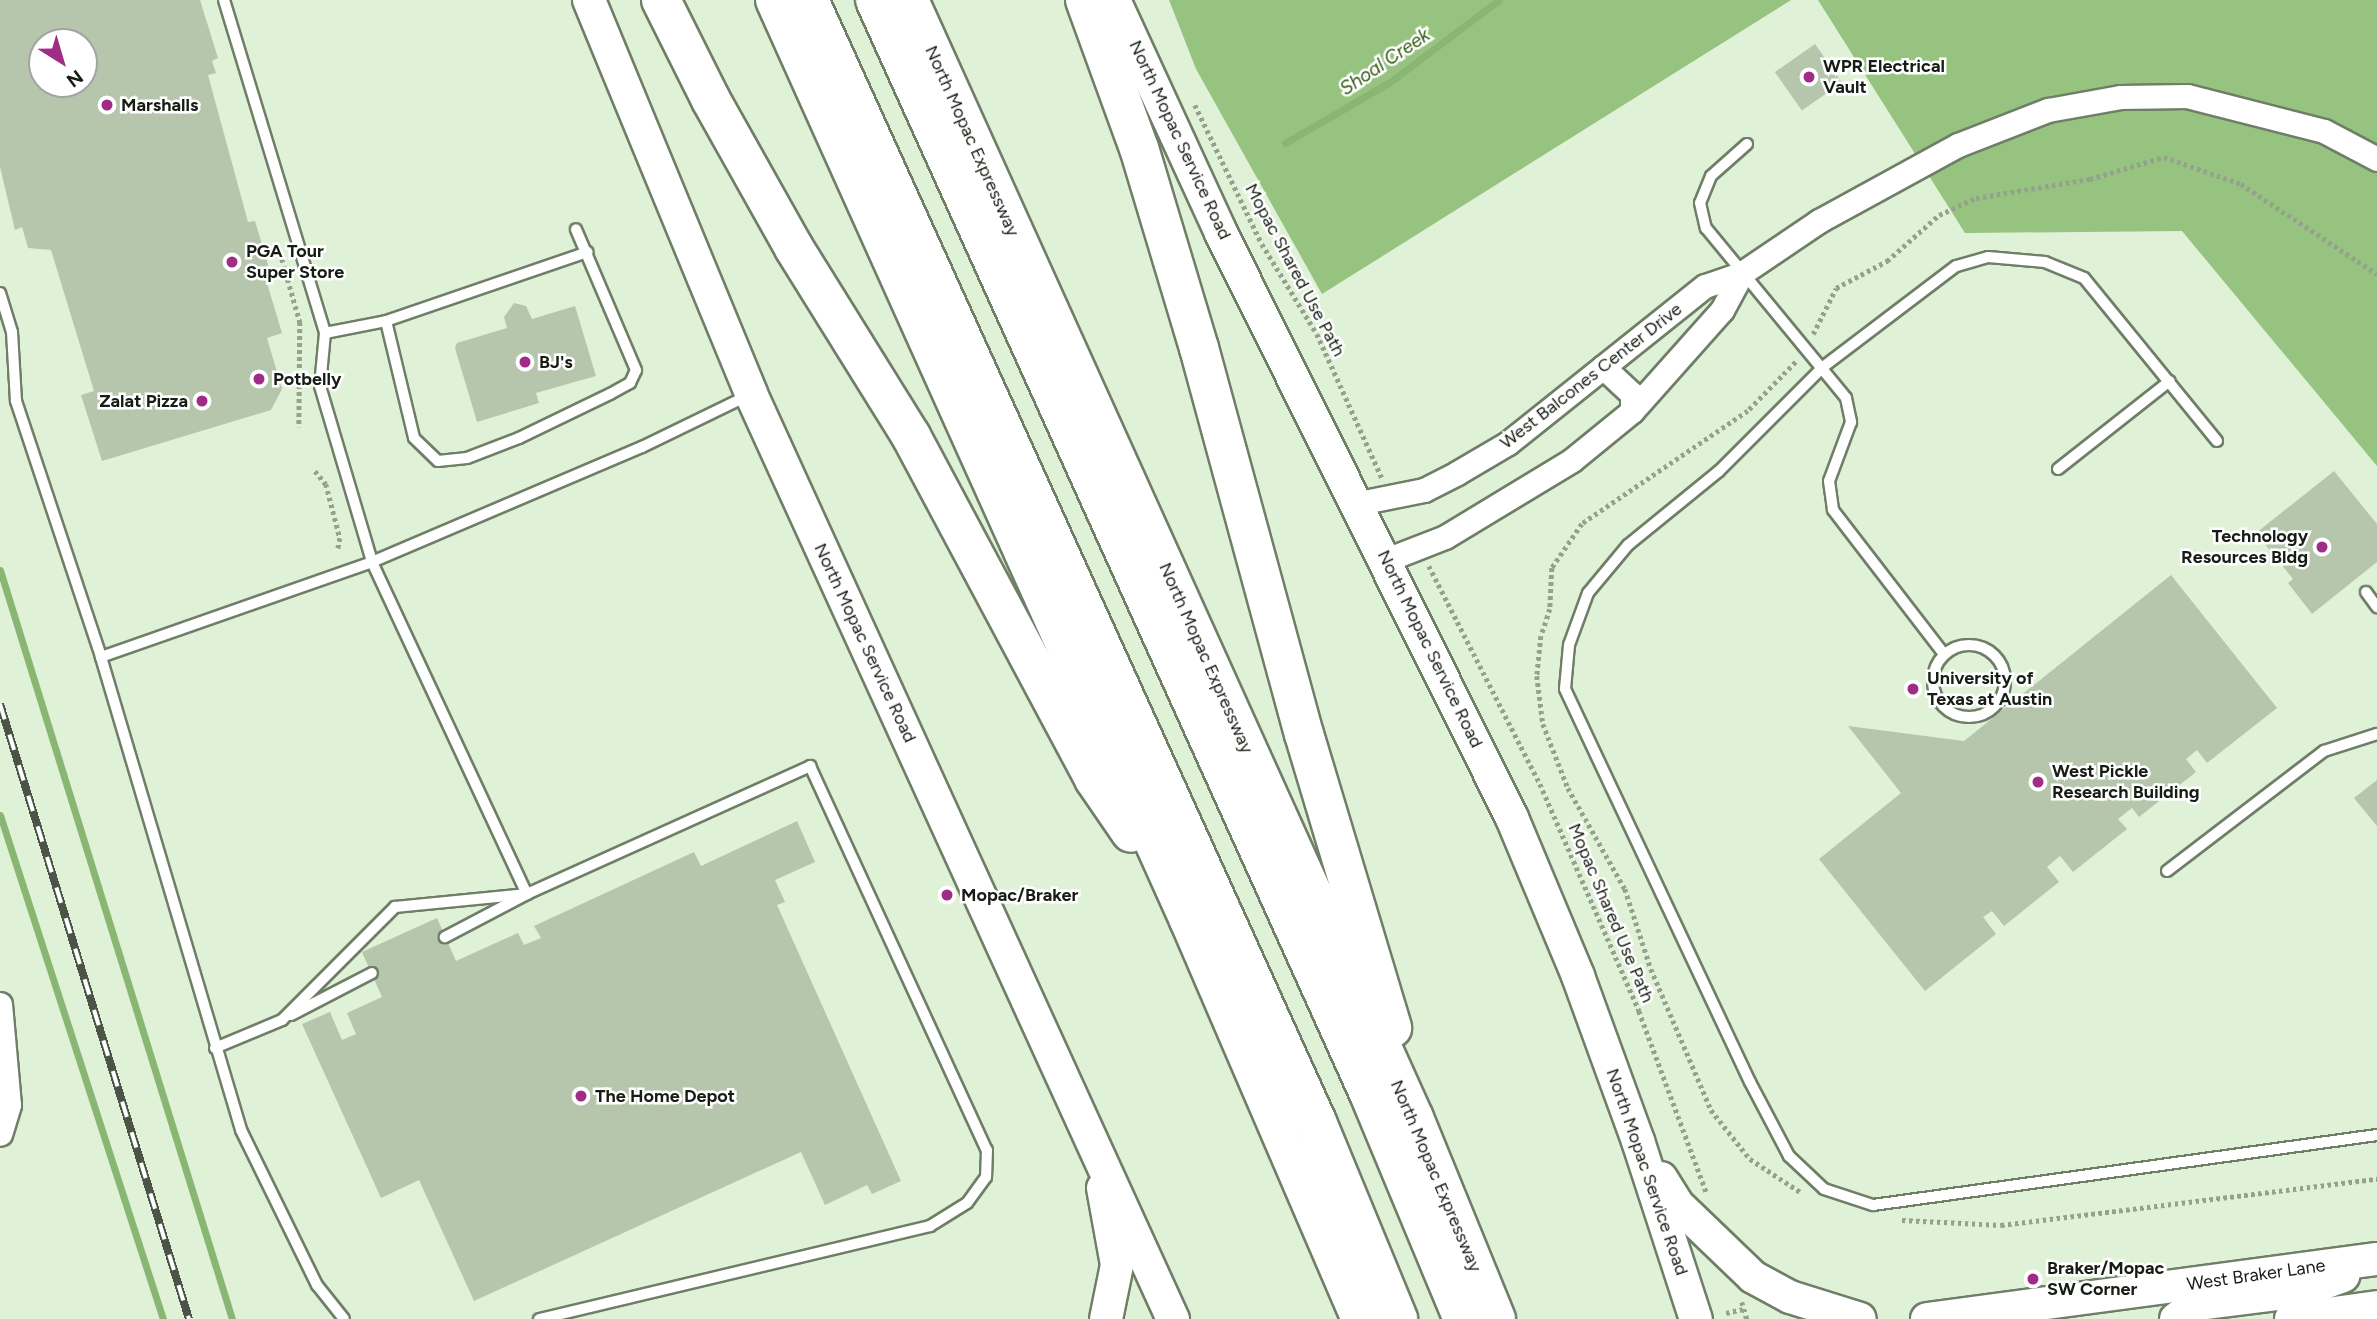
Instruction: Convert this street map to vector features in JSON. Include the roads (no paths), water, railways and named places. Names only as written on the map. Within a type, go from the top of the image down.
[{"type":"highway","points":[[662,0],[711,100],[794,248],[911,436],[1094,779],[1189,920]]},
{"type":"highway","points":[[775,0],[1189,920],[1361,1319]]},
{"type":"highway","points":[[809,0],[1317,1122],[1398,1319]]},
{"type":"highway","points":[[875,0],[1370,1096],[1463,1319]]},
{"type":"highway","name":"North Mopac Expressway","points":[[909,0],[1414,1118],[1496,1319]]},
{"type":"highway","points":[[1085,0],[1139,148],[1229,450],[1304,734],[1384,991],[1414,1118]]},
{"type":"main road","name":"North Mopac Service Road","points":[[589,0],[751,394],[1173,1319]]},
{"type":"main road","name":"North Mopac Service Road","points":[[1114,0],[1221,233],[1359,503],[1512,818],[1578,976],[1639,1141],[1711,1316]]},
{"type":"main road","points":[[1090,1133],[1117,1265],[1106,1319]]},
{"type":"main road","points":[[1639,1141],[1677,1204],[1752,1278],[1790,1297],[1860,1319]]},
{"type":"main road","points":[[2176,1319],[2197,1304],[2302,1291],[2344,1275],[2371,1259]]},
{"type":"main road","name":"West Braker Lane","points":[[1927,1319],[2371,1259]]},
{"type":"main road","points":[[2291,1319],[2377,1307]]},
{"type":"street","name":"West Balcones Center Drive","points":[[1359,503],[1424,490],[1457,473],[1508,443],[1705,286],[1742,273],[1819,221],[1958,145],[2048,110],[2120,97],[2187,96],[2324,131],[2377,159]]},
{"type":"street","name":"West Balcones Center Drive","points":[[1386,560],[1445,537],[1508,502],[1572,460],[1632,411],[1722,310],[1742,273]]},
{"type":"street","points":[[1603,367],[1632,394],[1632,411]]},
{"type":"street","points":[[0,1004],[9,1105],[0,1134]]},
{"type":"lane","points":[[224,0],[325,333],[320,386],[372,562],[527,894]]},
{"type":"lane","points":[[1747,144],[1711,176],[1700,203],[1706,228],[1846,398],[1851,422],[1829,481],[1833,510],[1944,654]]},
{"type":"lane","points":[[386,321],[414,438],[438,461],[467,458],[599,400],[635,377],[630,353],[576,229]]},
{"type":"lane","points":[[325,333],[386,321],[587,252]]},
{"type":"lane","points":[[2217,441],[2084,278],[2045,262],[1988,257],[1956,266],[1823,367],[1719,471],[1628,545],[1588,593],[1569,645],[1564,689],[1789,1156],[1824,1189],[1873,1205],[2377,1135]]},
{"type":"lane","points":[[0,293],[12,332],[16,401],[101,657],[241,1130],[317,1285],[344,1319]]},
{"type":"lane","points":[[2058,469],[2170,381]]},
{"type":"lane","points":[[101,657],[372,562],[642,447],[751,394]]},
{"type":"lane","points":[[2366,592],[2377,607]]},
{"type":"lane","points":[[1977,645],[1993,654],[2003,668],[2006,683],[2000,701],[1979,716],[1961,717],[1945,709],[1932,681],[1944,654],[1957,646],[1977,645]]},
{"type":"lane","points":[[2167,872],[2324,751],[2377,734]]},
{"type":"lane","points":[[445,937],[527,894],[810,766],[987,1150],[986,1177],[967,1203],[930,1226],[539,1319]]},
{"type":"lane","points":[[282,1020],[395,907],[527,894]]},
{"type":"lane","points":[[215,1048],[282,1020],[372,973]]},
{"type":"waterway","name":"Shoal Creek","points":[[1285,143],[1390,82],[1499,0]]},
{"type":"waterway","points":[[0,570],[232,1319]]},
{"type":"waterway","points":[[0,815],[163,1319]]},
{"type":"railway","points":[[0,704],[189,1319]]},
{"type":"place","name":"WPR Electrical Vault","points":[[1809,77]]},
{"type":"place","name":"Marshalls","points":[[107,105]]},
{"type":"place","name":"PGA Tour Super Store","points":[[232,262]]},
{"type":"place","name":"BJ's","points":[[525,362]]},
{"type":"place","name":"Potbelly","points":[[259,379]]},
{"type":"place","name":"Zalat Pizza","points":[[202,401]]},
{"type":"place","name":"Technology Resources Bldg","points":[[2322,547]]},
{"type":"place","name":"University of Texas at Austin","points":[[1913,689]]},
{"type":"place","name":"West Pickle Research Building","points":[[2038,782]]},
{"type":"place","name":"Mopac/Braker","points":[[947,895]]},
{"type":"place","name":"The Home Depot","points":[[581,1096]]},
{"type":"place","name":"Braker/Mopac SW Corner","points":[[2033,1279]]}]
